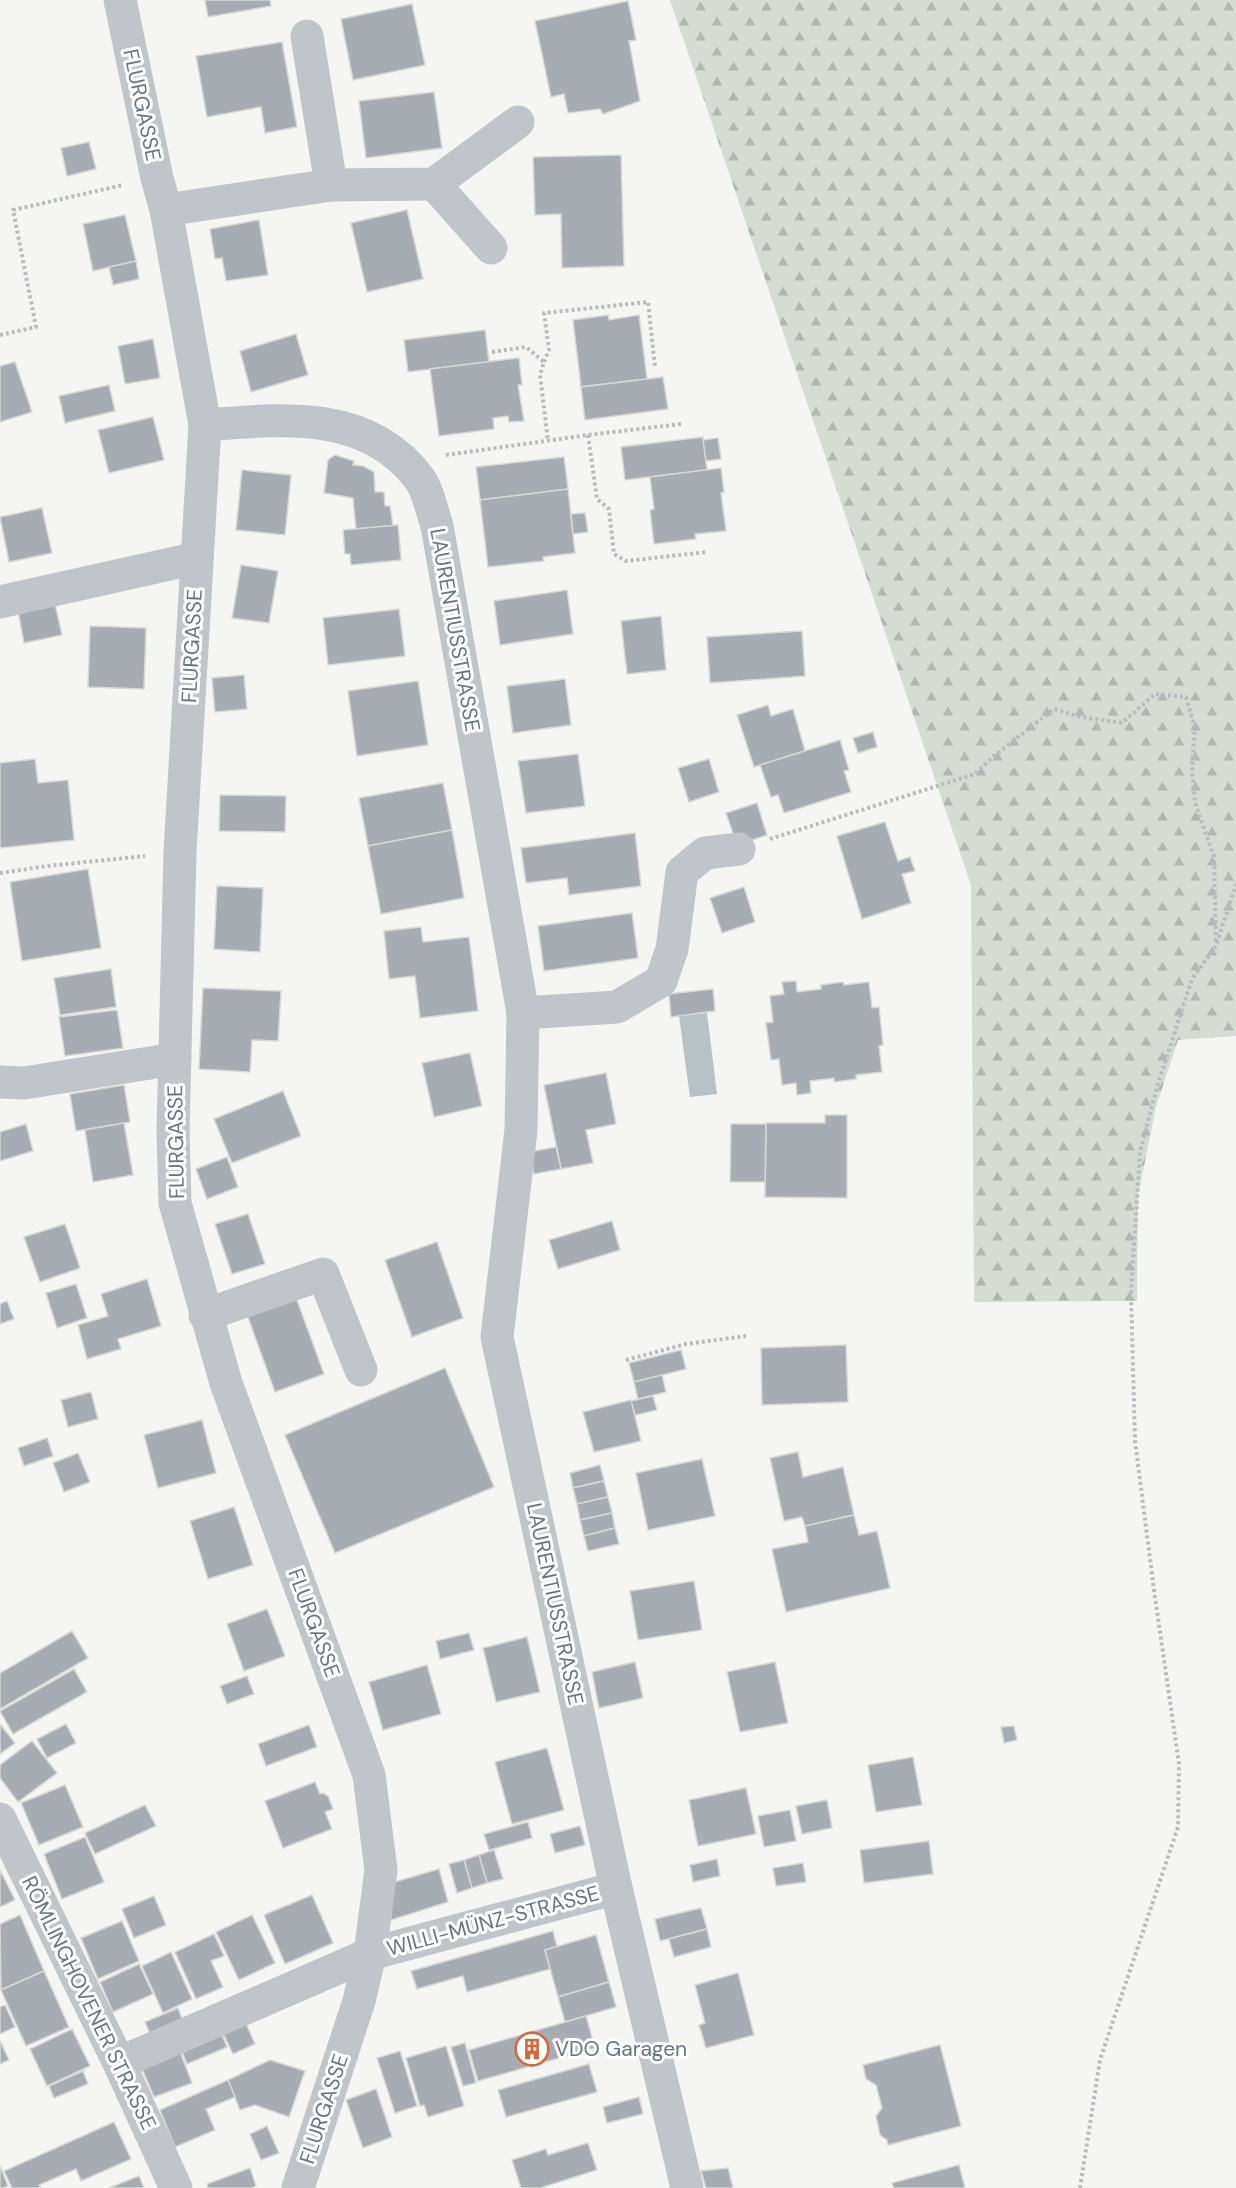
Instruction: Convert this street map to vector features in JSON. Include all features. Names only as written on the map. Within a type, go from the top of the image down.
[{"type":"street","name":"FLURGASSE","points":[[120,0],[157,178],[166,210],[205,425],[180,852],[173,1131],[175,1203],[226,1383],[369,1775],[381,1870],[370,1954],[358,2001],[298,2188]]},
{"type":"street","points":[[308,36],[331,185]]},
{"type":"street","points":[[166,210],[331,185],[434,184],[519,122]]},
{"type":"street","points":[[434,184],[491,248]]},
{"type":"street","name":"LAURENTIUSSTRASSE","points":[[205,425],[255,421],[319,422],[360,431],[392,449],[420,480],[437,526],[523,1013],[522,1130],[497,1336],[616,1888],[687,2188]]},
{"type":"street","name":"FLURGASSE","points":[[0,602],[197,558]]},
{"type":"street","points":[[523,1013],[617,1007],[661,981],[672,949],[682,872],[705,854],[739,849]]},
{"type":"street","name":"FLURGASSE","points":[[0,1082],[24,1083],[175,1059]]},
{"type":"street","points":[[205,1315],[323,1274],[361,1370]]},
{"type":"street","name":"RÖMLINGHOVENER STRASSE","points":[[0,1819],[119,2062],[176,2188]]},
{"type":"street","name":"WILLI-MÜNZ-STRASSE","points":[[119,2062],[370,1954],[616,1888]]},
{"type":"path","points":[[0,335],[36,327],[13,210],[157,178]]},
{"type":"path","points":[[548,441],[540,375],[549,350],[544,313],[648,302],[655,367]]},
{"type":"path","points":[[492,351],[526,347],[544,362]]},
{"type":"path","points":[[404,462],[681,424]]},
{"type":"path","points":[[588,435],[597,499],[609,509],[614,554],[626,561],[707,552]]},
{"type":"path","points":[[739,849],[975,774],[994,756],[1054,709],[1081,717],[1122,723],[1155,694],[1186,697],[1195,728],[1192,766],[1195,803],[1214,857],[1216,946]]},
{"type":"path","points":[[0,873],[180,852]]},
{"type":"path","points":[[1080,2188],[1100,2060],[1178,1827],[1179,1764],[1135,1441],[1131,1293],[1140,1152],[1157,1087],[1192,979],[1216,946],[1236,884]]},
{"type":"path","points":[[626,1360],[686,1344],[746,1336]]},
{"type":"green space","points":[[670,0],[1236,0],[1236,1036],[1178,1040],[1156,1107],[1138,1196],[1137,1301],[974,1302],[971,885]]},
{"type":"shaded area","points":[[707,1013],[717,1094],[690,1097],[679,1016]]},
{"type":"building","points":[[205,0],[270,0],[271,6],[208,17]]},
{"type":"building","points":[[628,1],[636,40],[629,41],[640,101],[603,114],[600,109],[568,113],[564,94],[551,97],[535,21]]},
{"type":"building","points":[[412,4],[425,65],[353,80],[341,19]]},
{"type":"building","points":[[282,42],[297,127],[265,133],[261,107],[207,117],[196,56]]},
{"type":"building","points":[[434,92],[442,148],[366,158],[359,101]]},
{"type":"building","points":[[89,142],[96,169],[67,176],[61,148]]},
{"type":"building","points":[[621,155],[624,266],[562,268],[561,214],[535,215],[533,157]]},
{"type":"building","points":[[407,210],[423,279],[367,292],[351,223]]},
{"type":"building","points":[[125,215],[136,261],[93,271],[83,224]]},
{"type":"building","points":[[259,220],[268,275],[226,281],[222,258],[215,259],[210,229]]},
{"type":"building","points":[[136,261],[139,279],[113,285],[109,267]]},
{"type":"building","points":[[608,315],[609,320],[639,315],[647,379],[581,387],[573,320]]},
{"type":"building","points":[[485,330],[489,362],[408,372],[404,340]]},
{"type":"building","points":[[296,334],[308,375],[251,392],[240,351]]},
{"type":"building","points":[[153,339],[160,378],[125,384],[118,346]]},
{"type":"building","points":[[519,358],[522,385],[518,385],[524,421],[509,422],[508,416],[493,418],[494,429],[439,436],[430,369]]},
{"type":"building","points":[[15,362],[32,412],[0,422],[0,366]]},
{"type":"building","points":[[663,377],[668,409],[585,420],[581,387]]},
{"type":"building","points":[[109,385],[115,411],[65,423],[59,396]]},
{"type":"building","points":[[153,417],[164,460],[109,473],[98,430]]},
{"type":"building","points":[[703,437],[707,470],[625,480],[621,447]]},
{"type":"building","points":[[718,438],[721,459],[706,461],[703,440]]},
{"type":"building","points":[[335,455],[354,461],[353,465],[363,466],[374,472],[375,492],[384,492],[385,506],[390,506],[393,526],[356,529],[353,498],[324,493],[328,460]]},
{"type":"building","points":[[564,457],[568,489],[480,500],[476,467]]},
{"type":"building","points":[[721,468],[724,492],[721,493],[726,531],[695,534],[696,539],[654,544],[650,510],[654,509],[650,477]]},
{"type":"building","points":[[242,470],[291,475],[285,535],[236,530]]},
{"type":"building","points":[[568,489],[575,553],[543,557],[544,561],[488,567],[480,500]]},
{"type":"building","points":[[42,508],[52,553],[9,562],[0,517]]},
{"type":"building","points":[[585,513],[588,532],[573,534],[571,514]]},
{"type":"building","points":[[398,525],[401,560],[351,565],[350,554],[345,554],[343,530]]},
{"type":"building","points":[[241,565],[278,571],[269,623],[232,618]]},
{"type":"building","points":[[567,590],[573,634],[500,645],[494,601]]},
{"type":"building","points":[[55,604],[62,635],[24,643],[18,611]]},
{"type":"building","points":[[399,609],[405,656],[328,665],[323,618]]},
{"type":"building","points":[[661,616],[666,670],[627,674],[621,621]]},
{"type":"building","points":[[90,626],[146,628],[144,689],[88,687]]},
{"type":"building","points":[[802,631],[805,676],[710,683],[707,637]]},
{"type":"building","points":[[244,675],[247,709],[215,712],[212,678]]},
{"type":"building","points":[[565,679],[571,725],[513,733],[507,686]]},
{"type":"building","points":[[418,681],[428,745],[357,756],[348,691]]},
{"type":"building","points":[[768,705],[771,716],[793,709],[805,751],[754,767],[737,715]]},
{"type":"building","points":[[873,732],[877,747],[858,753],[853,738]]},
{"type":"building","points":[[840,740],[849,770],[844,771],[851,792],[784,813],[778,795],[771,797],[760,765]]},
{"type":"building","points":[[578,754],[585,806],[526,813],[518,761]]},
{"type":"building","points":[[35,759],[38,783],[68,780],[74,840],[0,848],[0,763]]},
{"type":"building","points":[[709,759],[719,792],[689,802],[678,768]]},
{"type":"building","points":[[443,783],[452,830],[368,846],[359,798]]},
{"type":"building","points":[[220,795],[286,796],[285,832],[219,831]]},
{"type":"building","points":[[757,803],[767,835],[737,845],[726,813]]},
{"type":"building","points":[[885,822],[898,861],[910,857],[915,871],[902,874],[911,903],[862,919],[837,836]]},
{"type":"building","points":[[452,830],[464,898],[381,914],[368,846]]},
{"type":"building","points":[[635,833],[641,886],[569,895],[567,878],[526,883],[521,848]]},
{"type":"building","points":[[88,869],[101,948],[22,961],[10,882]]},
{"type":"building","points":[[217,886],[263,888],[260,952],[214,949]]},
{"type":"building","points":[[744,887],[755,922],[722,933],[710,898]]},
{"type":"building","points":[[632,913],[638,958],[544,971],[538,926]]},
{"type":"building","points":[[421,927],[423,942],[469,937],[478,1011],[420,1018],[415,976],[389,979],[384,931]]},
{"type":"building","points":[[111,969],[116,1007],[60,1015],[54,978]]},
{"type":"building","points":[[796,981],[797,992],[821,989],[821,985],[869,982],[872,1008],[879,1007],[883,1045],[879,1046],[882,1072],[856,1075],[856,1079],[834,1082],[834,1078],[810,1081],[811,1093],[797,1095],[796,1083],[782,1085],[779,1059],[771,1060],[766,1023],[773,1022],[770,996],[784,994],[782,982]]},
{"type":"building","points":[[203,988],[281,991],[278,1041],[252,1040],[250,1072],[199,1069]]},
{"type":"building","points":[[713,989],[715,1011],[671,1017],[669,994]]},
{"type":"building","points":[[117,1010],[123,1048],[65,1056],[59,1017]]},
{"type":"building","points":[[470,1053],[482,1106],[434,1117],[422,1063]]},
{"type":"building","points":[[606,1073],[616,1124],[586,1130],[593,1163],[561,1169],[544,1085]]},
{"type":"building","points":[[124,1085],[130,1122],[76,1131],[70,1094]]},
{"type":"building","points":[[283,1091],[301,1136],[232,1163],[214,1119]]},
{"type":"building","points":[[825,1115],[847,1115],[847,1198],[765,1197],[766,1123],[825,1123]]},
{"type":"building","points":[[124,1123],[133,1175],[93,1182],[85,1130]]},
{"type":"building","points":[[26,1124],[33,1151],[0,1161],[0,1132]]},
{"type":"building","points":[[731,1124],[766,1124],[765,1182],[730,1182]]},
{"type":"building","points":[[556,1147],[561,1169],[534,1174],[529,1152]]},
{"type":"building","points":[[227,1157],[238,1187],[207,1199],[196,1169]]},
{"type":"building","points":[[248,1214],[265,1264],[232,1274],[215,1224]]},
{"type":"building","points":[[612,1221],[620,1250],[558,1269],[549,1240]]},
{"type":"building","points":[[65,1224],[80,1268],[40,1282],[24,1237]]},
{"type":"building","points":[[437,1242],[463,1318],[412,1337],[385,1260]]},
{"type":"building","points":[[147,1279],[161,1326],[118,1339],[121,1349],[87,1359],[78,1325],[108,1316],[101,1294]]},
{"type":"building","points":[[76,1284],[87,1318],[57,1328],[46,1293]]},
{"type":"building","points":[[294,1292],[324,1374],[275,1392],[245,1309]]},
{"type":"building","points":[[7,1301],[14,1319],[0,1324],[0,1304]]},
{"type":"building","points":[[846,1345],[848,1402],[762,1405],[761,1348]]},
{"type":"building","points":[[681,1350],[686,1369],[634,1382],[629,1363]]},
{"type":"building","points":[[445,1368],[494,1487],[335,1553],[285,1435]]},
{"type":"building","points":[[662,1375],[666,1392],[638,1399],[634,1382]]},
{"type":"building","points":[[91,1392],[98,1419],[68,1427],[61,1400]]},
{"type":"building","points":[[653,1396],[657,1410],[635,1415],[631,1401]]},
{"type":"building","points":[[631,1400],[641,1441],[594,1452],[583,1412]]},
{"type":"building","points":[[202,1420],[216,1473],[158,1488],[144,1435]]},
{"type":"building","points":[[47,1438],[53,1456],[24,1466],[18,1448]]},
{"type":"building","points":[[798,1452],[803,1477],[843,1467],[854,1515],[805,1526],[802,1517],[784,1521],[770,1458]]},
{"type":"building","points":[[78,1453],[90,1482],[64,1492],[53,1463]]},
{"type":"building","points":[[702,1459],[715,1516],[648,1530],[636,1473]]},
{"type":"building","points":[[600,1465],[604,1481],[573,1488],[570,1473]]},
{"type":"building","points":[[604,1481],[608,1497],[577,1504],[573,1488]]},
{"type":"building","points":[[608,1497],[612,1513],[580,1520],[577,1504]]},
{"type":"building","points":[[234,1507],[253,1565],[208,1579],[190,1521]]},
{"type":"building","points":[[612,1513],[615,1528],[584,1536],[580,1520]]},
{"type":"building","points":[[854,1515],[859,1535],[877,1531],[890,1588],[786,1612],[772,1549],[808,1542],[805,1526]]},
{"type":"building","points":[[615,1528],[619,1544],[588,1551],[584,1536]]},
{"type":"building","points":[[694,1581],[702,1630],[638,1640],[630,1591]]},
{"type":"building","points":[[267,1609],[285,1656],[244,1671],[227,1624]]},
{"type":"building","points":[[72,1631],[88,1658],[0,1709],[0,1673]]},
{"type":"building","points":[[469,1633],[474,1650],[440,1659],[436,1641]]},
{"type":"building","points":[[527,1637],[540,1692],[496,1702],[483,1648]]},
{"type":"building","points":[[635,1662],[643,1698],[599,1708],[592,1672]]},
{"type":"building","points":[[775,1662],[788,1723],[740,1732],[727,1672]]},
{"type":"building","points":[[427,1665],[441,1714],[383,1730],[369,1682]]},
{"type":"building","points":[[74,1669],[87,1692],[13,1734],[0,1711]]},
{"type":"building","points":[[247,1676],[254,1694],[227,1704],[220,1686]]},
{"type":"building","points":[[0,1724],[15,1743],[0,1754]]},
{"type":"building","points":[[66,1724],[76,1743],[47,1758],[37,1739]]},
{"type":"building","points":[[309,1725],[317,1747],[266,1766],[258,1744]]},
{"type":"building","points":[[1014,1726],[1017,1740],[1004,1743],[1001,1727]]},
{"type":"building","points":[[32,1741],[57,1773],[18,1802],[0,1778],[0,1765]]},
{"type":"building","points":[[547,1748],[564,1810],[512,1824],[495,1762]]},
{"type":"building","points":[[913,1757],[922,1805],[876,1812],[868,1765]]},
{"type":"building","points":[[315,1782],[320,1794],[328,1796],[333,1809],[325,1812],[332,1829],[283,1848],[265,1801]]},
{"type":"building","points":[[65,1785],[83,1827],[39,1845],[21,1803]]},
{"type":"building","points":[[746,1788],[756,1834],[698,1846],[689,1800]]},
{"type":"building","points":[[827,1800],[832,1828],[802,1834],[796,1806]]},
{"type":"building","points":[[145,1805],[156,1826],[95,1854],[85,1833]]},
{"type":"building","points":[[790,1810],[796,1841],[764,1847],[758,1816]]},
{"type":"building","points":[[528,1822],[532,1838],[489,1850],[484,1834]]},
{"type":"building","points":[[580,1826],[585,1845],[555,1853],[550,1834]]},
{"type":"building","points":[[85,1837],[104,1882],[62,1899],[44,1854]]},
{"type":"building","points":[[929,1841],[933,1874],[864,1883],[860,1850]]},
{"type":"building","points":[[494,1850],[503,1879],[487,1883],[479,1855]]},
{"type":"building","points":[[479,1855],[487,1883],[472,1888],[464,1860]]},
{"type":"building","points":[[717,1859],[720,1876],[693,1882],[690,1865]]},
{"type":"building","points":[[464,1860],[472,1888],[457,1893],[449,1864]]},
{"type":"building","points":[[803,1863],[806,1882],[776,1886],[773,1868]]},
{"type":"building","points":[[439,1869],[448,1902],[391,1920],[391,1883]]},
{"type":"building","points":[[0,1870],[15,1900],[0,1907]]},
{"type":"building","points":[[312,1895],[333,1943],[285,1964],[264,1915]]},
{"type":"building","points":[[154,1896],[166,1925],[134,1938],[122,1909]]},
{"type":"building","points":[[701,1908],[707,1929],[660,1941],[655,1919]]},
{"type":"building","points":[[20,1915],[44,1971],[1,1990],[0,1924]]},
{"type":"building","points":[[252,1915],[275,1963],[239,1980],[216,1932]]},
{"type":"building","points":[[122,1921],[139,1961],[98,1979],[81,1938]]},
{"type":"building","points":[[707,1929],[711,1947],[674,1957],[669,1939]]},
{"type":"building","points":[[553,1931],[557,1947],[545,1950],[550,1969],[467,1992],[463,1976],[417,1989],[411,1971]]},
{"type":"building","points":[[214,1934],[224,1956],[211,1961],[223,1987],[196,1999],[175,1952]]},
{"type":"building","points":[[596,1935],[609,1982],[558,1997],[545,1950]]},
{"type":"building","points":[[171,1952],[192,1999],[163,2013],[142,1966]]},
{"type":"building","points":[[139,1964],[153,1994],[113,2012],[100,1982]]},
{"type":"building","points":[[44,1971],[69,2027],[26,2046],[1,1990]]},
{"type":"building","points":[[738,1973],[754,2035],[706,2048],[699,2025],[705,2023],[695,1985]]},
{"type":"building","points":[[609,1982],[616,2007],[565,2022],[558,1997]]},
{"type":"building","points":[[5,2005],[15,2027],[0,2034],[0,2007]]},
{"type":"building","points":[[178,2008],[183,2022],[151,2036],[145,2022]]},
{"type":"building","name":"VDO Garagen","points":[[586,2016],[595,2048],[478,2081],[469,2050]]},
{"type":"building","points":[[244,2019],[255,2044],[233,2054],[221,2029]]},
{"type":"building","points":[[72,2029],[90,2066],[47,2086],[30,2049]]},
{"type":"building","points":[[220,2030],[227,2047],[187,2064],[180,2047]]},
{"type":"building","points":[[0,2041],[9,2060],[0,2064]]},
{"type":"building","points":[[465,2043],[476,2083],[463,2086],[451,2047]]},
{"type":"building","points":[[940,2045],[961,2126],[888,2145],[887,2140],[880,2135],[876,2116],[882,2108],[876,2085],[866,2079],[863,2065]]},
{"type":"building","points":[[446,2046],[464,2106],[428,2117],[424,2105],[420,2106],[406,2058]]},
{"type":"building","points":[[179,2049],[192,2083],[154,2097],[140,2064]]},
{"type":"building","points":[[400,2051],[417,2106],[395,2113],[377,2058]]},
{"type":"building","points":[[270,2060],[305,2071],[289,2117],[255,2105],[240,2110],[228,2080]]},
{"type":"building","points":[[589,2064],[597,2092],[506,2117],[498,2090]]},
{"type":"building","points":[[83,2071],[88,2084],[54,2098],[49,2086]]},
{"type":"building","points":[[228,2080],[235,2097],[206,2109],[215,2130],[175,2147],[160,2110]]},
{"type":"building","points":[[376,2089],[392,2137],[363,2148],[346,2100]]},
{"type":"building","points":[[639,2097],[643,2114],[607,2123],[603,2107]]},
{"type":"building","points":[[114,2122],[131,2159],[81,2181],[76,2169],[39,2185],[41,2188],[12,2188],[4,2171]]},
{"type":"building","points":[[267,2126],[279,2153],[261,2160],[250,2134]]},
{"type":"building","points":[[588,2143],[597,2170],[540,2188],[521,2188],[512,2160],[546,2149],[548,2155]]},
{"type":"building","points":[[959,2165],[965,2188],[894,2188],[892,2183]]},
{"type":"building","points":[[0,2166],[8,2186],[3,2188],[0,2188]]},
{"type":"building","points":[[250,2168],[256,2186],[208,2188],[207,2184]]},
{"type":"building","points":[[728,2168],[733,2188],[706,2188],[701,2171]]},
{"type":"building","points":[[139,2176],[144,2188],[109,2188]]},
{"type":"place","name":"VDO Garagen","points":[[532,2049]]}]
